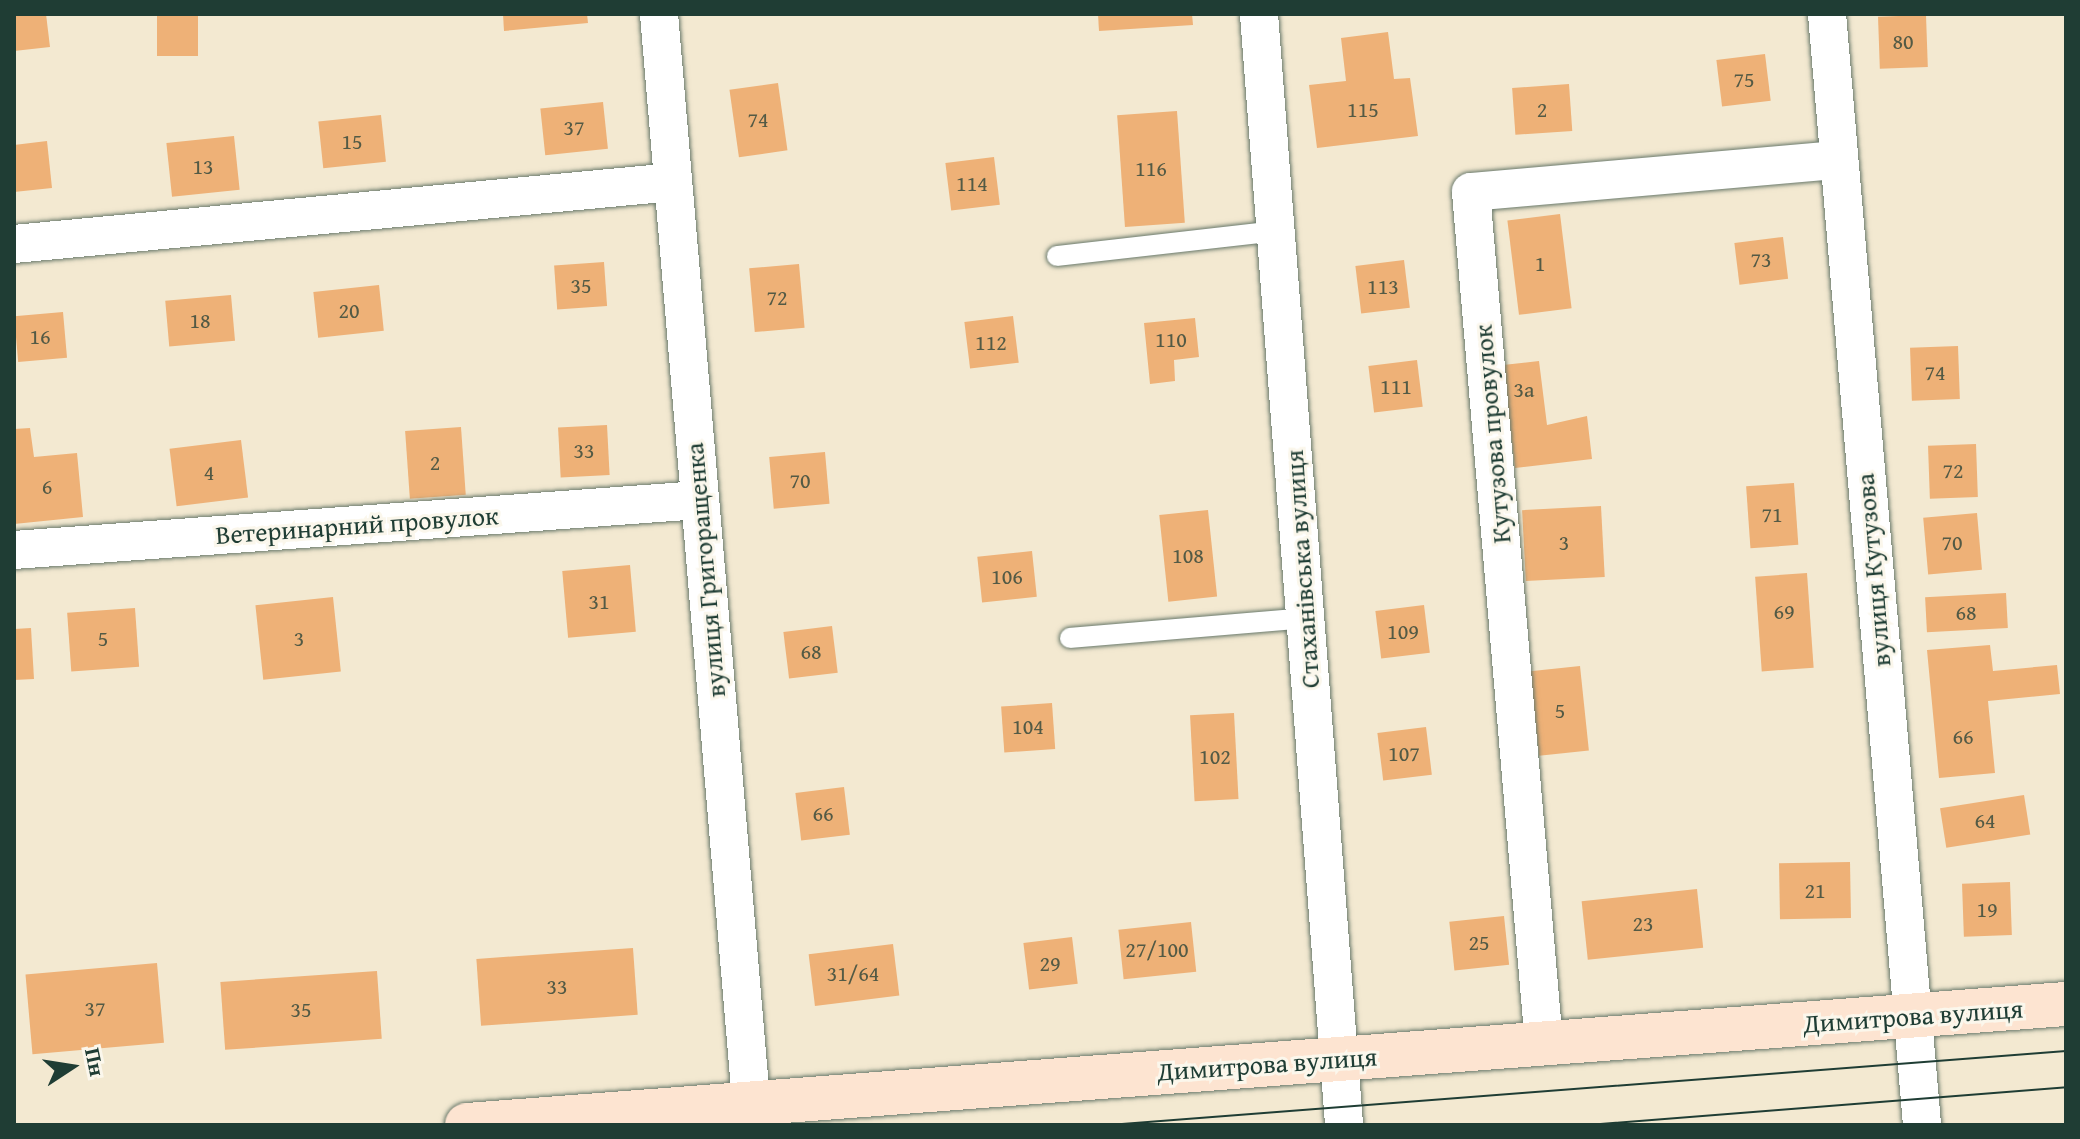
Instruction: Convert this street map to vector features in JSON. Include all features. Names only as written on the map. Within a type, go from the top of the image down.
[{"type":"street","name":"вулиця Григоращенка","points":[[659,14],[752,1114]]},
{"type":"street","name":"Стаханівська вулиця","points":[[1259,14],[1344,1125]]},
{"type":"street","name":"вулиця Кутузова","points":[[1827,14],[1910,1017],[1922,1125]]},
{"type":"street","name":"Кутузова провулок","points":[[1544,1044],[1471,192],[1839,160]]},
{"type":"street","points":[[14,244],[673,182]]},
{"type":"street","name":"Ветеринарний провулок","points":[[14,550],[700,500]]},
{"type":"street","name":"Димитрова вулиця","points":[[467,1125],[752,1114],[1340,1059],[2066,1004]]},
{"type":"lane","points":[[1057,256],[1276,231]]},
{"type":"lane","points":[[1070,638],[1306,618]]},
{"type":"building","points":[[14,14],[46,14],[50,47],[14,51]]},
{"type":"building","points":[[157,14],[198,14],[198,56],[157,56]]},
{"type":"building","points":[[503,14],[587,14],[588,23],[504,31]]},
{"type":"building","points":[[1098,14],[1192,14],[1193,25],[1099,31]]},
{"type":"building","points":[[1926,15],[1928,67],[1880,69],[1878,17]]},
{"type":"building","points":[[1388,32],[1394,79],[1410,78],[1418,136],[1317,148],[1309,85],[1346,81],[1341,38]]},
{"type":"building","points":[[1765,54],[1771,101],[1722,107],[1716,60]]},
{"type":"building","points":[[778,83],[787,150],[739,157],[729,90]]},
{"type":"building","points":[[1569,84],[1572,131],[1515,135],[1512,88]]},
{"type":"building","points":[[603,102],[608,149],[545,155],[540,109]]},
{"type":"building","points":[[1177,111],[1185,223],[1125,227],[1117,115]]},
{"type":"building","points":[[381,115],[386,162],[323,168],[318,122]]},
{"type":"building","points":[[234,136],[240,190],[172,197],[166,143]]},
{"type":"building","points":[[47,141],[52,188],[14,192],[14,145]]},
{"type":"building","points":[[994,157],[1000,205],[951,211],[945,163]]},
{"type":"building","points":[[1560,214],[1572,308],[1519,315],[1507,220]]},
{"type":"building","points":[[1783,237],[1788,279],[1739,285],[1734,243]]},
{"type":"building","points":[[1404,260],[1410,308],[1361,314],[1355,266]]},
{"type":"building","points":[[604,262],[607,306],[557,309],[554,265]]},
{"type":"building","points":[[799,264],[805,328],[755,332],[749,268]]},
{"type":"building","points":[[379,285],[384,331],[318,338],[313,292]]},
{"type":"building","points":[[231,295],[235,341],[169,347],[165,301]]},
{"type":"building","points":[[63,312],[67,358],[18,362],[14,316]]},
{"type":"building","points":[[1013,316],[1019,363],[970,369],[964,322]]},
{"type":"building","points":[[1195,318],[1199,357],[1174,360],[1175,381],[1150,384],[1144,323]]},
{"type":"building","points":[[1958,346],[1960,399],[1912,401],[1910,348]]},
{"type":"building","points":[[1417,360],[1423,407],[1374,413],[1368,366]]},
{"type":"building","points":[[1539,361],[1547,425],[1587,416],[1592,459],[1515,468],[1503,365]]},
{"type":"building","points":[[607,425],[610,475],[561,477],[558,428]]},
{"type":"building","points":[[461,427],[466,495],[410,499],[405,431]]},
{"type":"building","points":[[30,428],[34,457],[77,453],[83,517],[14,524],[14,429]]},
{"type":"building","points":[[241,440],[248,498],[177,506],[170,449]]},
{"type":"building","points":[[1976,444],[1978,497],[1930,499],[1928,446]]},
{"type":"building","points":[[825,452],[830,504],[774,509],[769,457]]},
{"type":"building","points":[[1794,483],[1798,545],[1750,548],[1746,486]]},
{"type":"building","points":[[1601,506],[1605,577],[1526,581],[1522,510]]},
{"type":"building","points":[[1208,510],[1217,597],[1168,602],[1159,515]]},
{"type":"building","points":[[1977,513],[1982,570],[1928,574],[1923,518]]},
{"type":"building","points":[[1032,551],[1037,597],[982,602],[977,557]]},
{"type":"building","points":[[630,565],[636,632],[568,638],[562,571]]},
{"type":"building","points":[[1807,573],[1814,668],[1762,671],[1755,577]]},
{"type":"building","points":[[2006,593],[2008,628],[1927,632],[1925,597]]},
{"type":"building","points":[[333,597],[341,672],[263,680],[255,605]]},
{"type":"building","points":[[1424,605],[1430,653],[1381,659],[1375,611]]},
{"type":"building","points":[[135,608],[139,667],[71,672],[67,613]]},
{"type":"building","points":[[832,626],[838,673],[789,679],[783,632]]},
{"type":"building","points":[[31,628],[34,679],[14,680],[14,629]]},
{"type":"building","points":[[1990,645],[1993,671],[2057,665],[2060,694],[1988,701],[1995,773],[1939,778],[1927,650]]},
{"type":"building","points":[[1580,666],[1589,751],[1539,756],[1530,671]]},
{"type":"building","points":[[1052,703],[1055,749],[1004,752],[1001,707]]},
{"type":"building","points":[[1234,713],[1239,799],[1195,801],[1190,715]]},
{"type":"building","points":[[1426,727],[1432,775],[1383,781],[1377,733]]},
{"type":"building","points":[[844,787],[850,835],[801,841],[795,793]]},
{"type":"building","points":[[2024,795],[2030,835],[1946,848],[1940,808]]},
{"type":"building","points":[[1850,862],[1851,918],[1780,919],[1779,863]]},
{"type":"building","points":[[2010,882],[2012,935],[1964,937],[1962,884]]},
{"type":"building","points":[[1697,889],[1703,948],[1588,960],[1582,901]]},
{"type":"building","points":[[1504,916],[1509,965],[1454,970],[1449,922]]},
{"type":"building","points":[[1191,922],[1196,972],[1124,979],[1118,930]]},
{"type":"building","points":[[1072,937],[1078,984],[1029,990],[1023,943]]},
{"type":"building","points":[[893,944],[899,996],[815,1006],[809,954]]},
{"type":"building","points":[[633,948],[638,1015],[481,1026],[476,959]]},
{"type":"building","points":[[157,963],[164,1043],[32,1054],[26,975]]},
{"type":"building","points":[[377,971],[382,1039],[225,1050],[220,982]]},
{"type":"tram line","points":[[1109,1125],[2066,1051]]},
{"type":"tram line","points":[[1588,1125],[2066,1087]]}]
